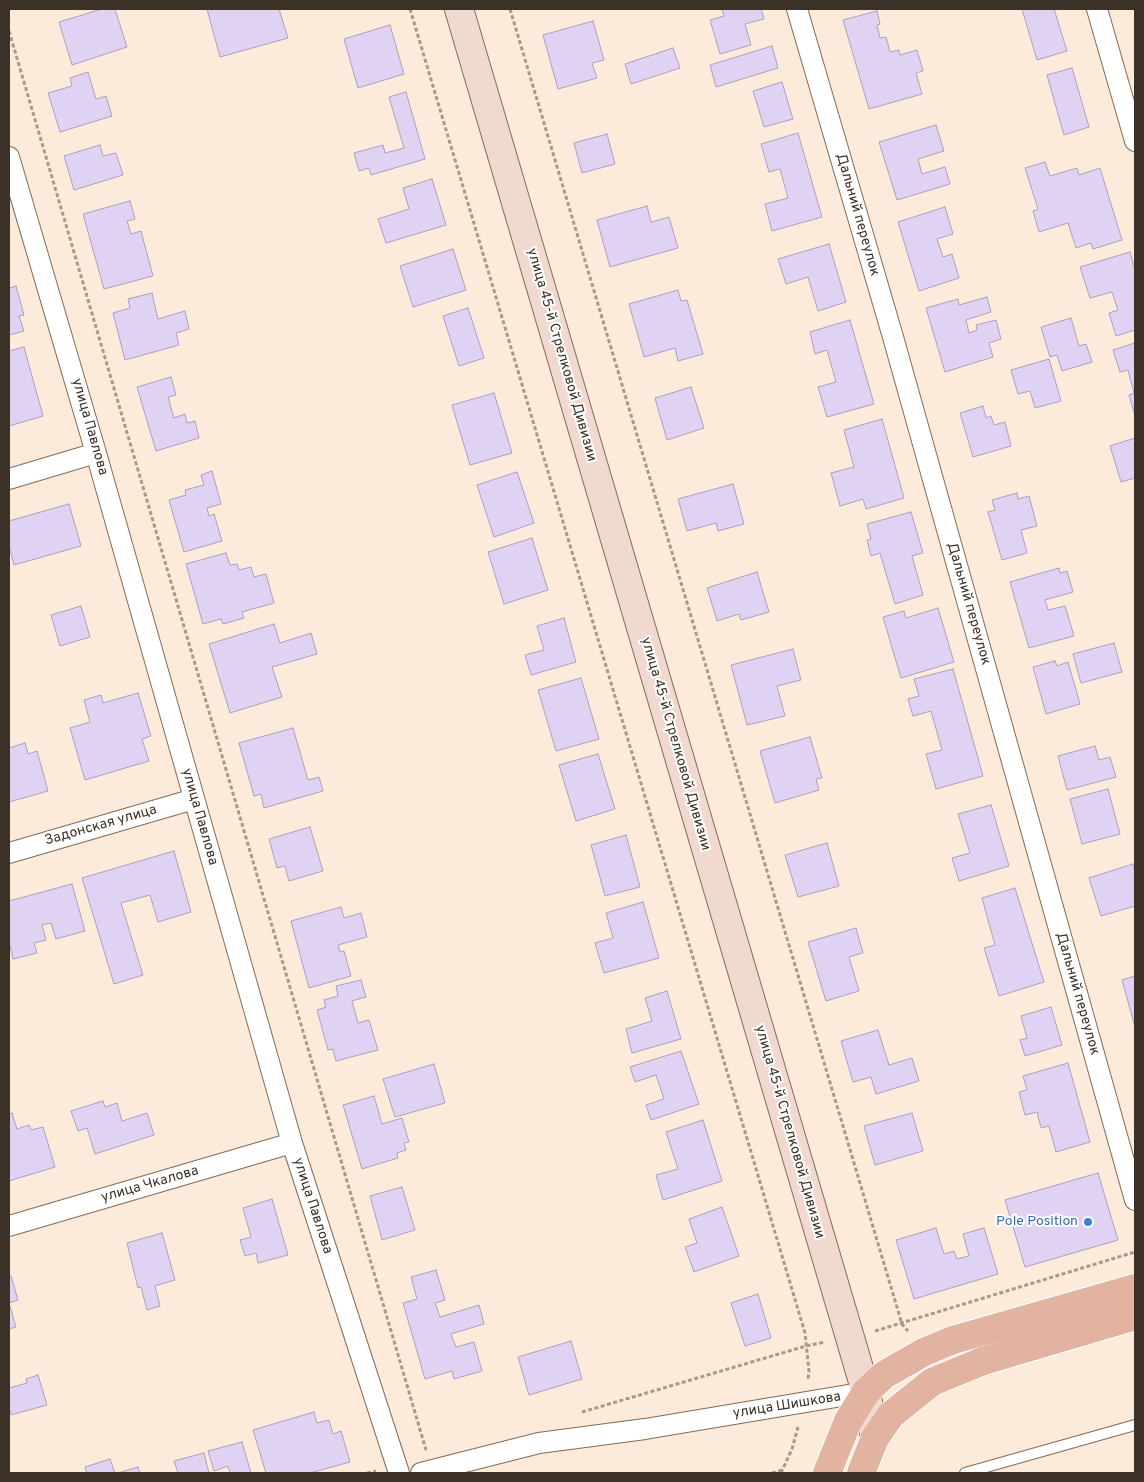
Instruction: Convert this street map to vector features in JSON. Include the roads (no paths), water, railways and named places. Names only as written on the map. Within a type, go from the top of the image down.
[{"type":"main road","name":"улица 45-й Стрелковой Дивизии","points":[[459,9],[866,1392],[875,1438]]},
{"type":"main road","points":[[827,1473],[848,1421],[866,1392],[884,1375],[924,1352],[953,1340],[1135,1288]]},
{"type":"main road","points":[[861,1473],[875,1438],[891,1415],[932,1382],[983,1361],[1135,1316]]},
{"type":"street","name":"Дальний переулок","points":[[797,9],[893,337],[1135,1200]]},
{"type":"street","points":[[1097,9],[1135,141]]},
{"type":"street","name":"улица Павлова","points":[[9,157],[96,453],[292,1143],[397,1469]]},
{"type":"street","points":[[9,479],[96,453]]},
{"type":"street","name":"Задонская улица","points":[[9,853],[194,799]]},
{"type":"street","name":"улица Чкалова","points":[[9,1226],[292,1143]]},
{"type":"street","name":"улица Шишкова","points":[[421,1473],[539,1443],[645,1429],[866,1392]]},
{"type":"lane","points":[[964,1473],[1135,1425]]},
{"type":"place","name":"Pole Position","points":[[1088,1222]]}]
